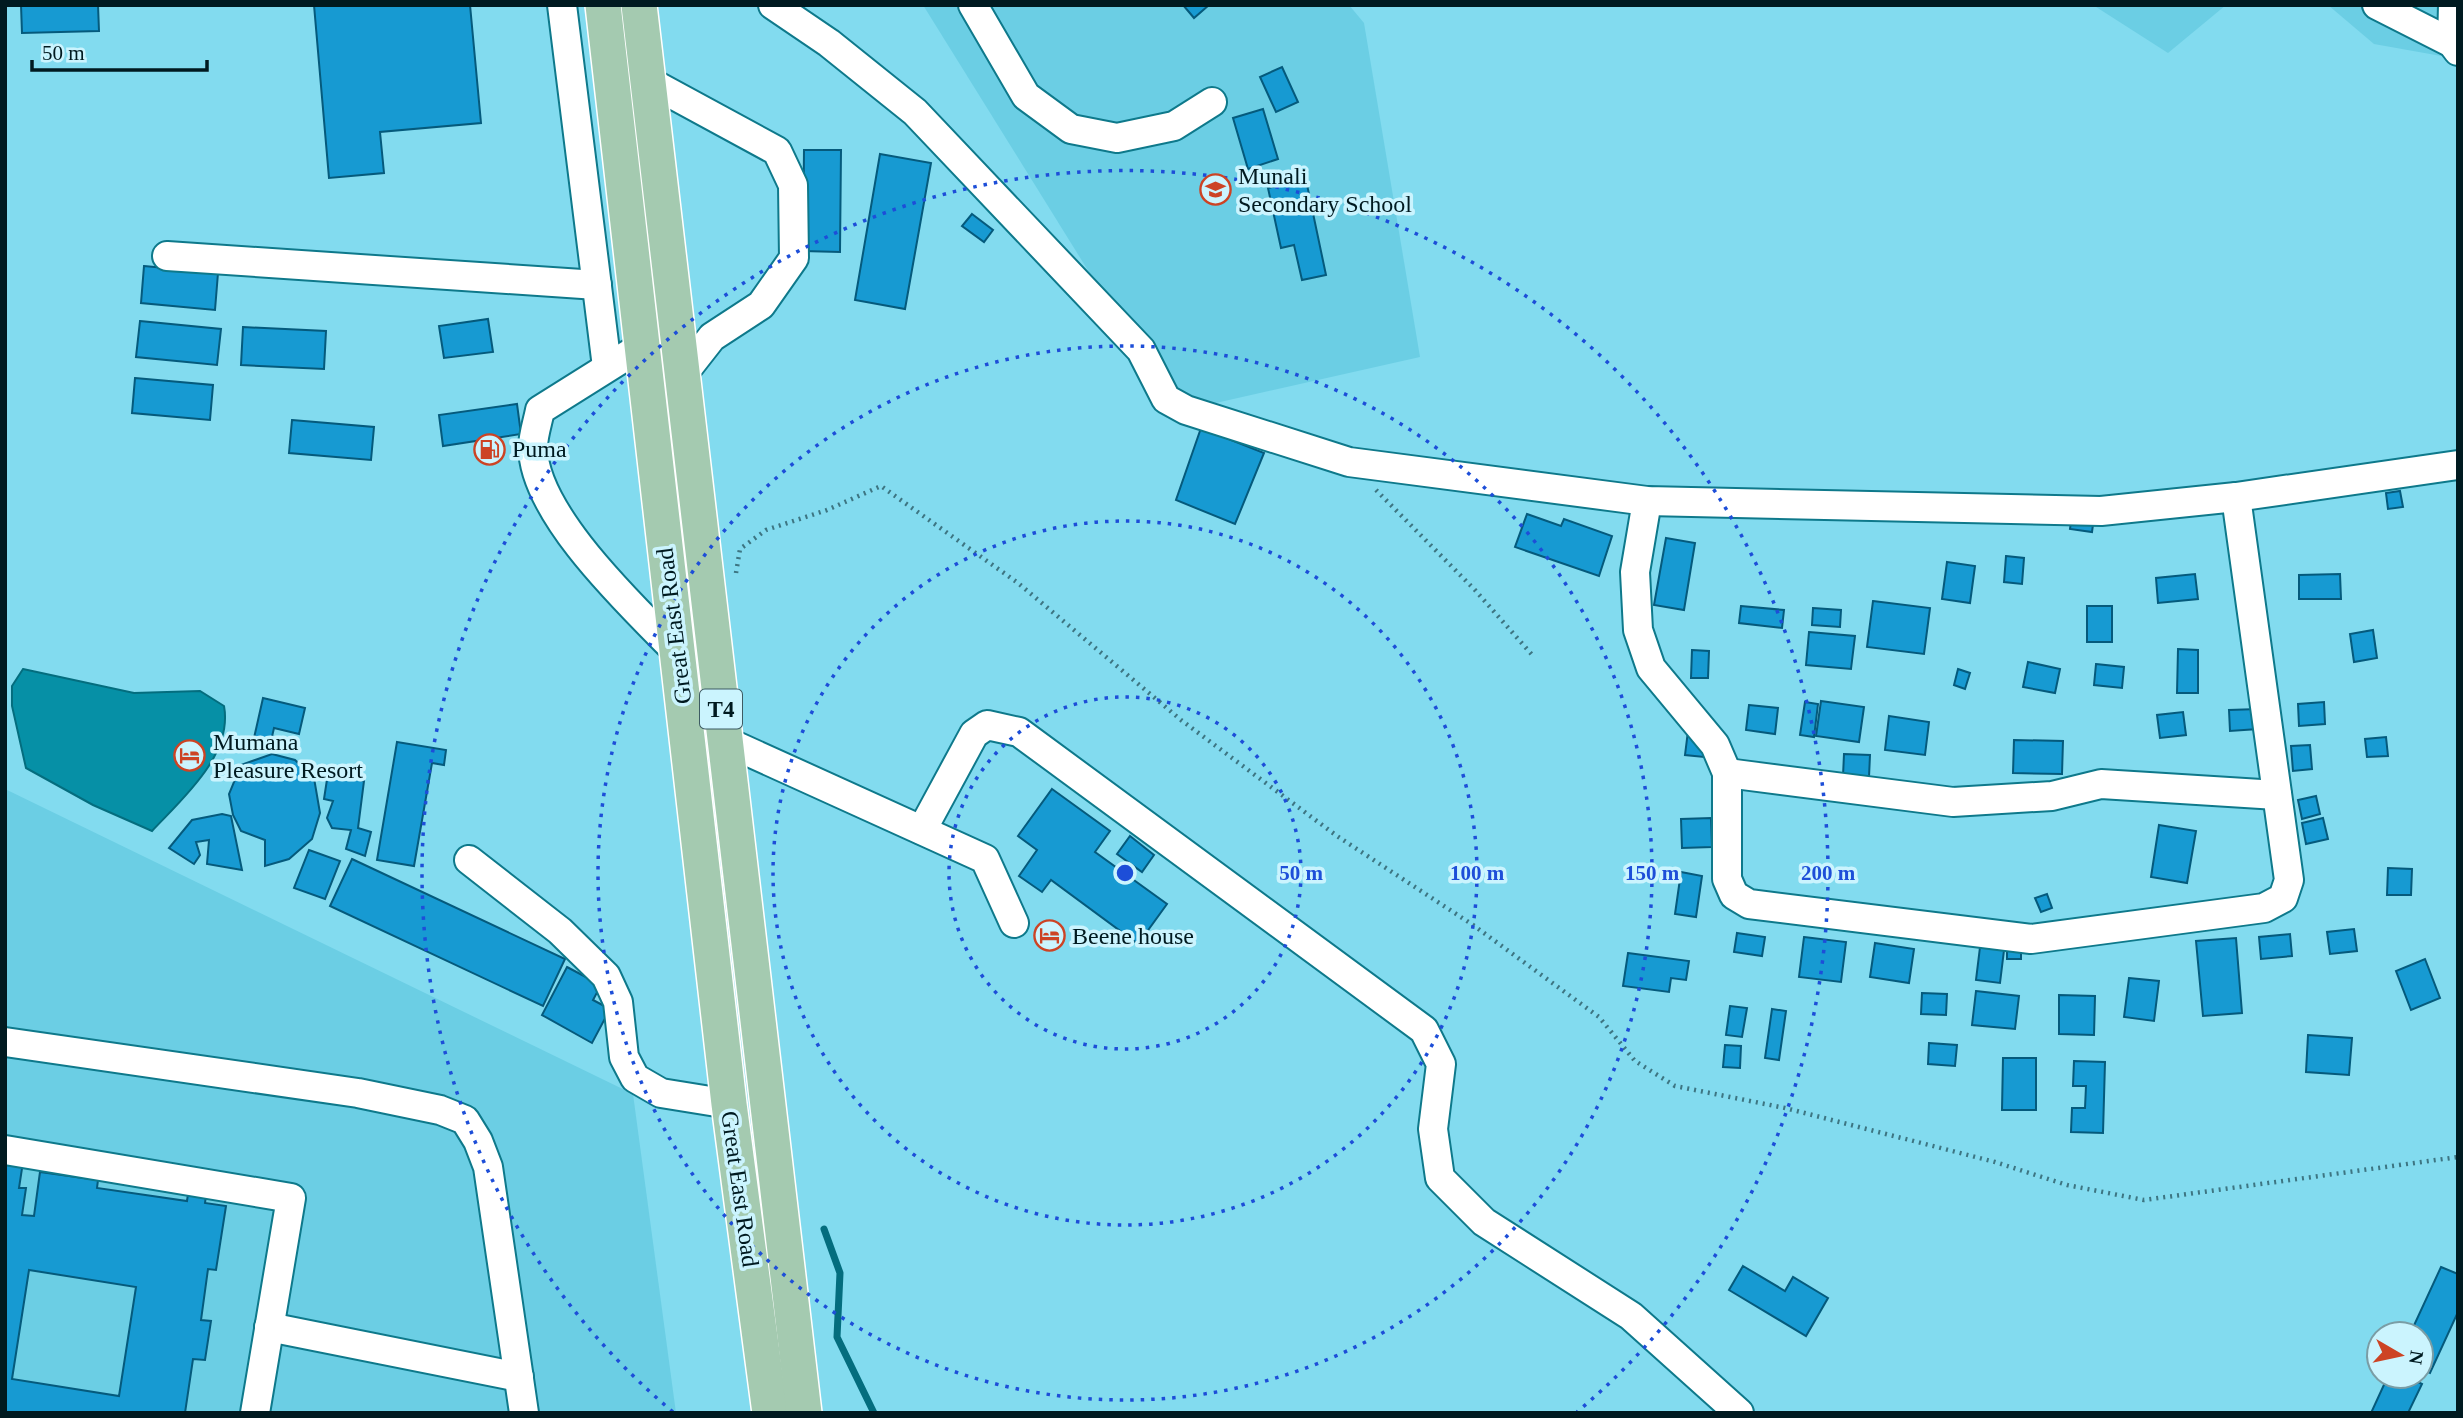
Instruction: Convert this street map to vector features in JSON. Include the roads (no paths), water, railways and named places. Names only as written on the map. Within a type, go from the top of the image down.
[{"type":"main road","name":"Great East Road","points":[[603,5],[729,1104],[770,1413]]},
{"type":"main road","name":"Great East Road","points":[[639,5],[804,1413]]},
{"type":"street","points":[[562,5],[607,367]]},
{"type":"street","points":[[773,5],[868,74],[915,113],[967,164],[1141,350],[1166,399],[1186,410],[1349,462],[1647,501],[2101,511],[2236,497],[2458,465]]},
{"type":"street","points":[[973,5],[1026,96],[1071,129],[1117,138],[1174,125],[1212,102]]},
{"type":"street","points":[[2377,5],[2456,46]]},
{"type":"street","points":[[2453,5],[2456,46]]},
{"type":"street","points":[[648,81],[777,151],[793,185],[794,258],[761,305],[712,337],[682,374]]},
{"type":"street","points":[[167,256],[597,285]]},
{"type":"street","points":[[642,346],[540,410],[533,448],[544,491],[592,565],[677,652]]},
{"type":"street","points":[[1647,501],[1635,572],[1638,630],[1651,668],[1715,745],[1727,773],[1727,879],[1734,895],[1749,904],[2031,939],[2264,908],[2283,898],[2289,880],[2236,497]]},
{"type":"street","points":[[922,830],[974,734],[987,725],[1019,732],[1424,1030],[1441,1063],[1433,1129],[1440,1178],[1484,1222],[1630,1316],[1739,1413]]},
{"type":"street","points":[[725,741],[985,859],[1014,923]]},
{"type":"street","points":[[1727,773],[1953,802],[2052,796],[2101,784],[2277,796]]},
{"type":"street","points":[[469,860],[560,931],[606,976],[618,1002],[624,1057],[635,1078],[661,1093],[729,1104]]},
{"type":"street","points":[[5,1042],[358,1093],[440,1110],[465,1121],[478,1141],[488,1167],[524,1413]]},
{"type":"street","points":[[5,1150],[291,1198],[254,1413]]},
{"type":"street","points":[[269,1327],[519,1377]]},
{"type":"waterway","points":[[824,1229],[840,1273],[837,1337],[874,1413]]},
{"type":"place","name":"Munali Secondary School","points":[[1215,190]]},
{"type":"place","name":"Puma","points":[[489,449]]},
{"type":"place","name":"Mumana Pleasure Resort","points":[[190,756]]},
{"type":"place","name":"Beene house","points":[[1049,936]]}]
